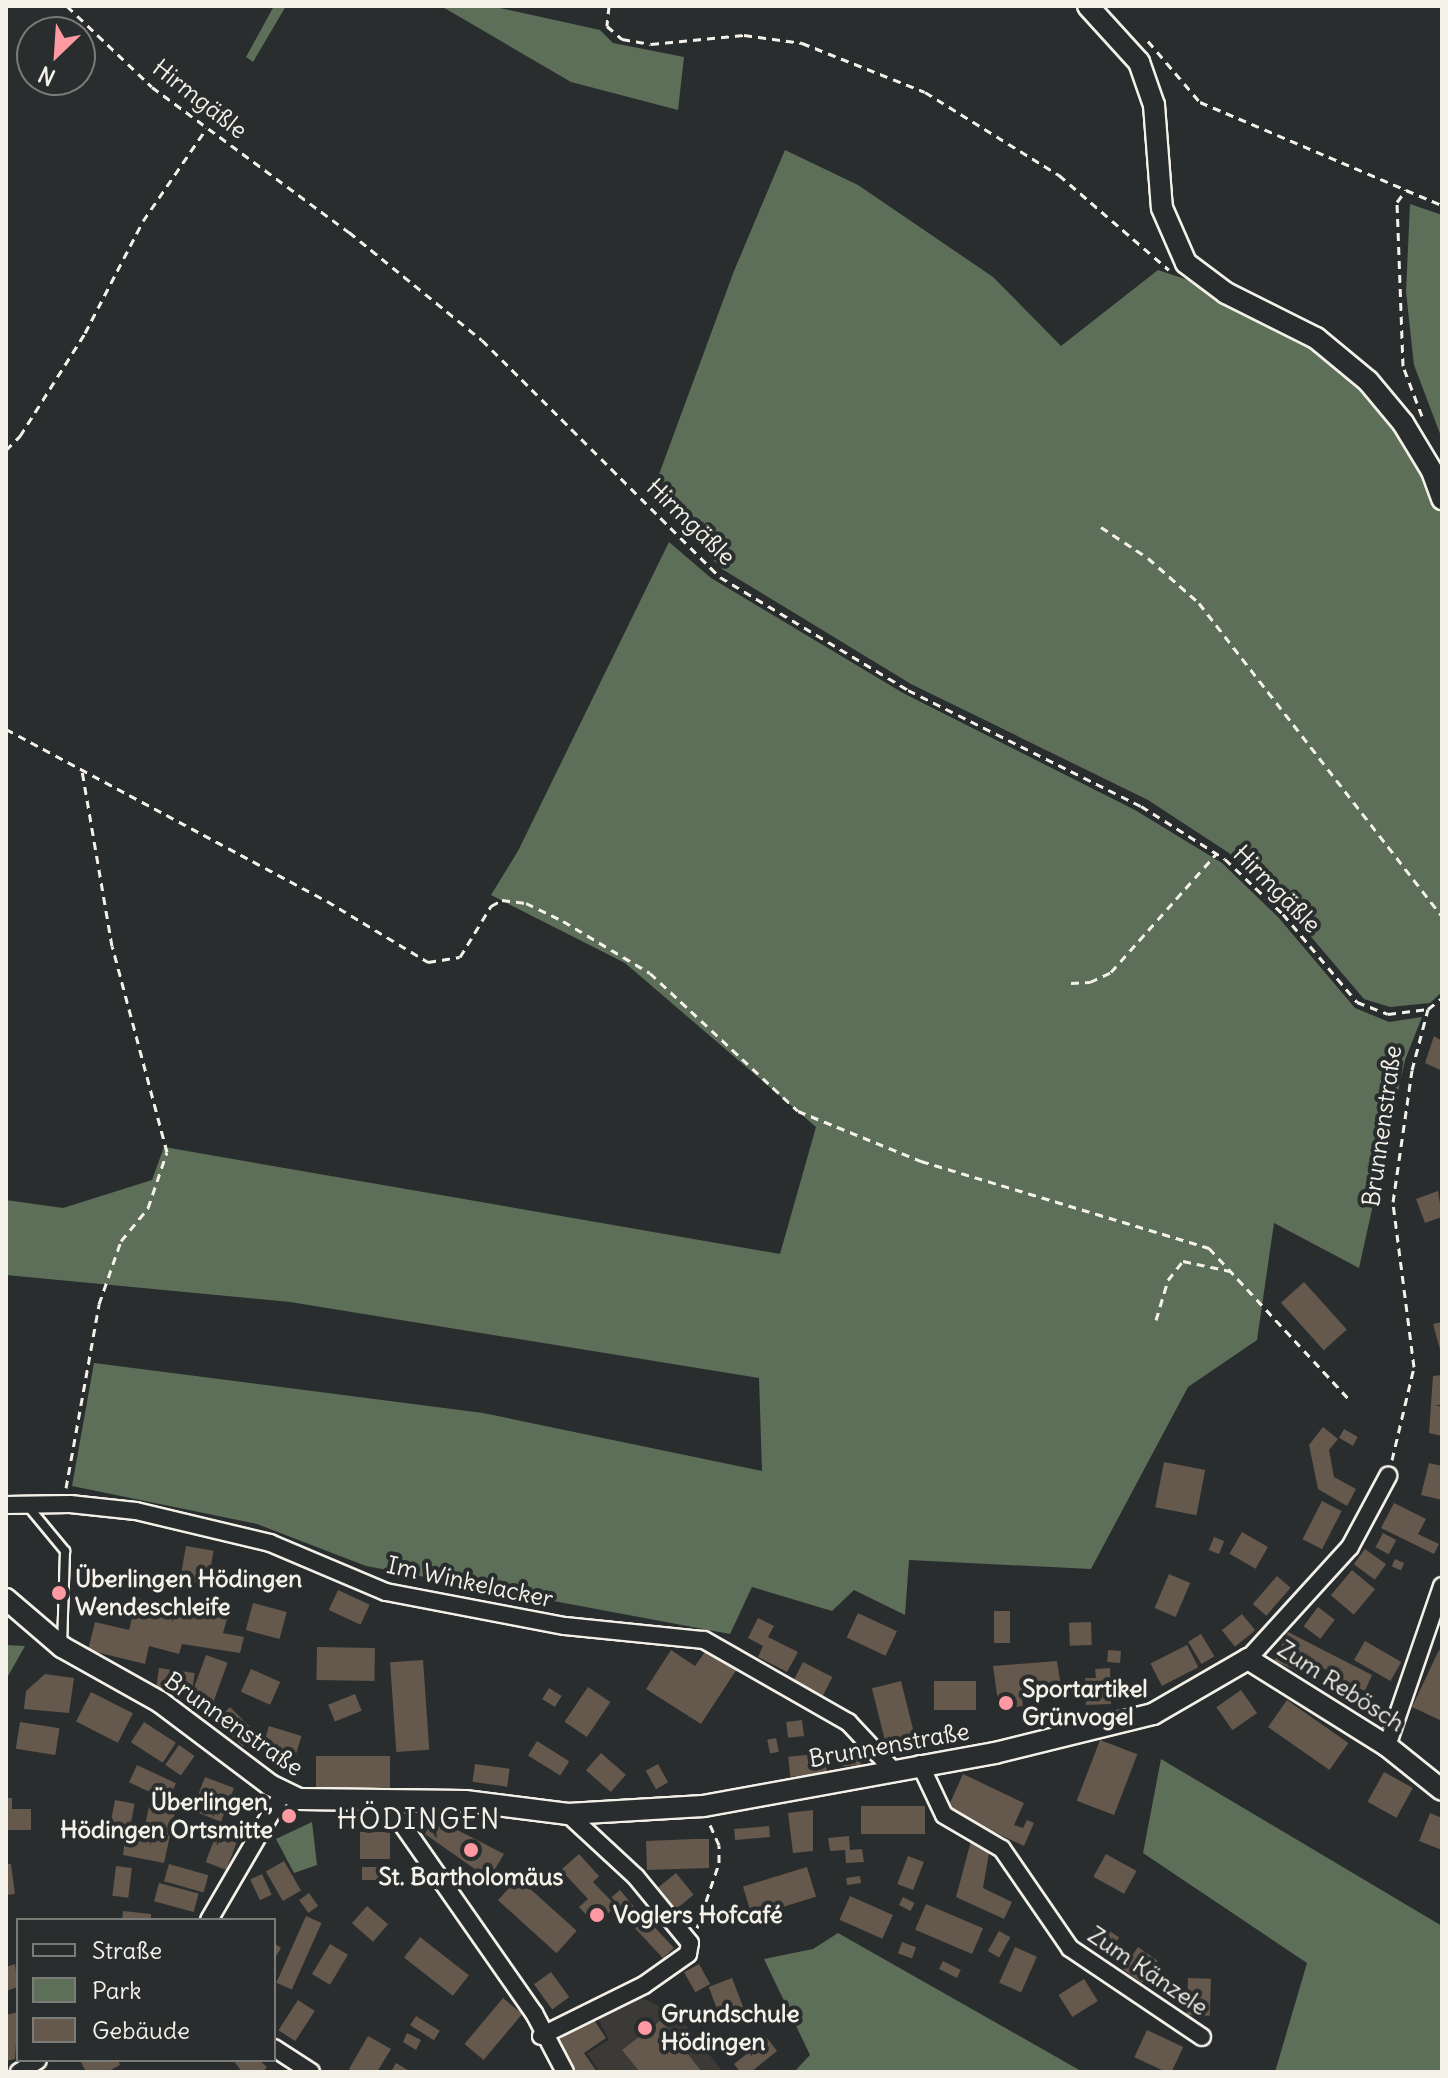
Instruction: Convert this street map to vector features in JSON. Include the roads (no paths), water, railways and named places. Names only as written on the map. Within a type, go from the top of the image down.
[{"type":"street","points":[[1088,6],[1139,62],[1154,105],[1162,208],[1186,263],[1226,293],[1316,338],[1368,381],[1403,423],[1432,471],[1442,499]]},
{"type":"street","name":"Brunnenstraße","points":[[6,1599],[62,1647],[160,1702],[283,1793],[299,1799],[388,1804],[465,1801],[568,1814],[703,1806],[920,1764],[995,1753],[1153,1714],[1248,1659],[1350,1547],[1388,1476]]},
{"type":"street","name":"Im Winkelacker","points":[[6,1505],[70,1504],[136,1511],[270,1543],[386,1592],[565,1626],[704,1640],[848,1722],[893,1770]]},
{"type":"street","points":[[1387,1746],[1442,1586]]},
{"type":"street","name":"Zum Rebösch","points":[[1248,1659],[1387,1746],[1442,1790]]},
{"type":"street","name":"Zum Känzele","points":[[920,1764],[944,1815],[1002,1849],[1070,1948],[1202,2037]]},
{"type":"street","points":[[210,1918],[283,1793]]},
{"type":"street","points":[[388,1804],[534,2013],[541,2036],[565,2072]]},
{"type":"street","points":[[541,2036],[644,1985],[688,1954],[690,1943],[636,1877],[568,1814]]},
{"type":"street","points":[[276,2049],[311,2072]]},
{"type":"lane","points":[[27,1505],[65,1551],[62,1647]]},
{"type":"place","name":"Überlingen Hödingen Wendeschleife","points":[[59,1593]]},
{"type":"place","name":"Sportartikel Grünvogel","points":[[1006,1703]]},
{"type":"place","name":"Überlingen, Hödingen Ortsmitte","points":[[289,1816]]},
{"type":"place","name":"St. Bartholomäus","points":[[471,1850]]},
{"type":"place","name":"Voglers Hofcafé","points":[[597,1915]]},
{"type":"place","name":"Grundschule Hödingen","points":[[645,2028]]},
{"type":"district","name":"HÖDINGEN","points":[[419,1819]]}]
